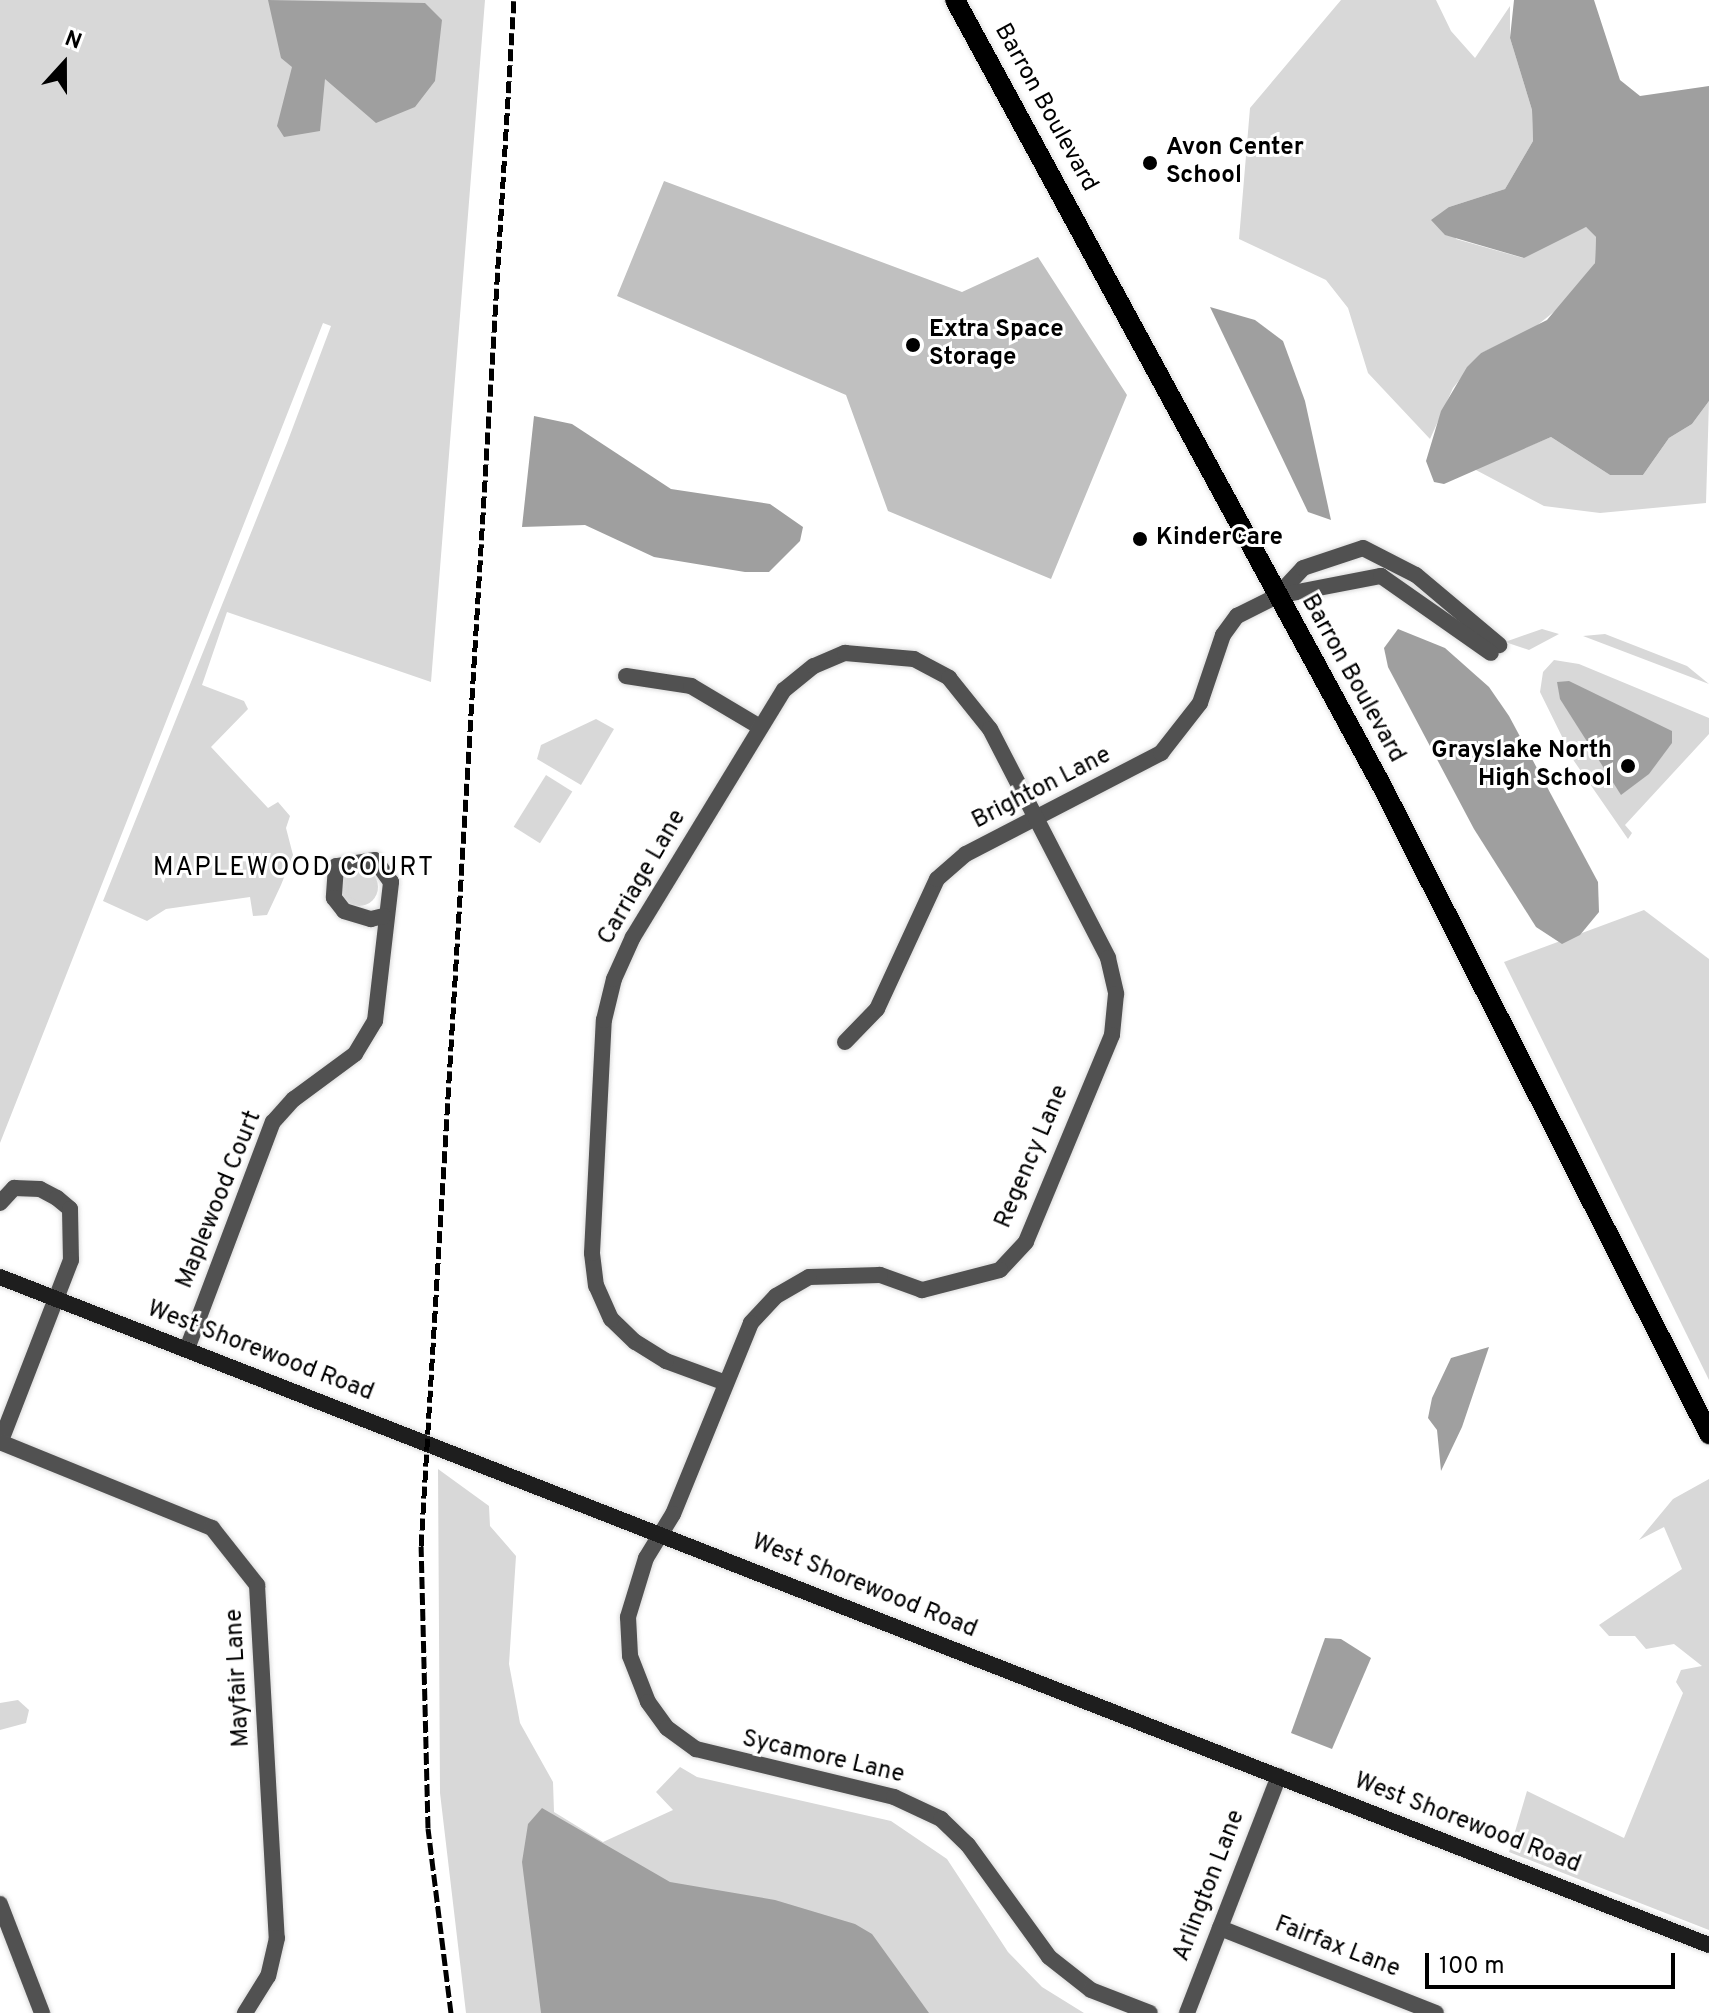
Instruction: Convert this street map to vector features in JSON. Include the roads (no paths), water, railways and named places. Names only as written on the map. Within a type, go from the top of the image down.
[{"type":"main road","name":"Barron Boulevard","points":[[955,0],[1415,850],[1709,1434]]},
{"type":"main road","name":"West Shorewood Road","points":[[0,1277],[661,1532],[1709,1945]]},
{"type":"street","points":[[1363,548],[1386,554],[1416,575],[1495,649],[1381,576],[1277,596],[1303,568],[1363,548]]},
{"type":"street","name":"Brighton Lane","points":[[845,1042],[877,1009],[937,879],[966,854],[1161,753],[1200,703],[1223,635],[1237,616],[1277,596]]},
{"type":"street","name":"Carriage Lane","points":[[726,1383],[666,1361],[635,1342],[611,1319],[596,1286],[592,1253],[604,1020],[633,937],[784,690],[814,666],[845,653],[914,659],[970,697],[1036,819]]},
{"type":"street","points":[[626,676],[691,686],[760,727]]},
{"type":"street","name":"Regency Lane","points":[[661,1532],[751,1323],[776,1296],[809,1277],[844,1273],[880,1275],[922,1290],[955,1286],[1000,1270],[1026,1242],[1112,1035],[1116,994],[1108,958],[1036,819]]},
{"type":"street","name":"Maplewood Court","points":[[187,1349],[273,1122],[294,1099],[355,1054],[375,1021],[384,916]]},
{"type":"street","points":[[0,1203],[11,1188],[26,1187],[40,1189],[70,1209],[71,1260],[0,1443]]},
{"type":"street","name":"Mayfair Lane","points":[[0,1443],[212,1528],[257,1585],[277,1938],[268,1976],[245,2013]]},
{"type":"street","name":"Sycamore Lane","points":[[661,1532],[633,1594],[627,1635],[635,1674],[667,1728],[717,1759],[894,1797],[941,1819],[968,1845],[1049,1957],[1091,1990],[1150,2013]]},
{"type":"street","name":"Arlington Lane","points":[[1187,2013],[1279,1776]]},
{"type":"street","points":[[0,1904],[42,2013]]},
{"type":"street","name":"Fairfax Lane","points":[[1220,1928],[1436,2013]]},
{"type":"railway","points":[[451,2013],[428,1828],[421,1546],[514,0]]},
{"type":"place","name":"Avon Center School","points":[[1150,163]]},
{"type":"place","name":"Extra Space Storage","points":[[913,345]]},
{"type":"place","name":"KinderCare","points":[[1140,539]]},
{"type":"place","name":"Grayslake North High School","points":[[1628,766]]},
{"type":"district","name":"MAPLEWOOD COURT","points":[[294,869]]}]
